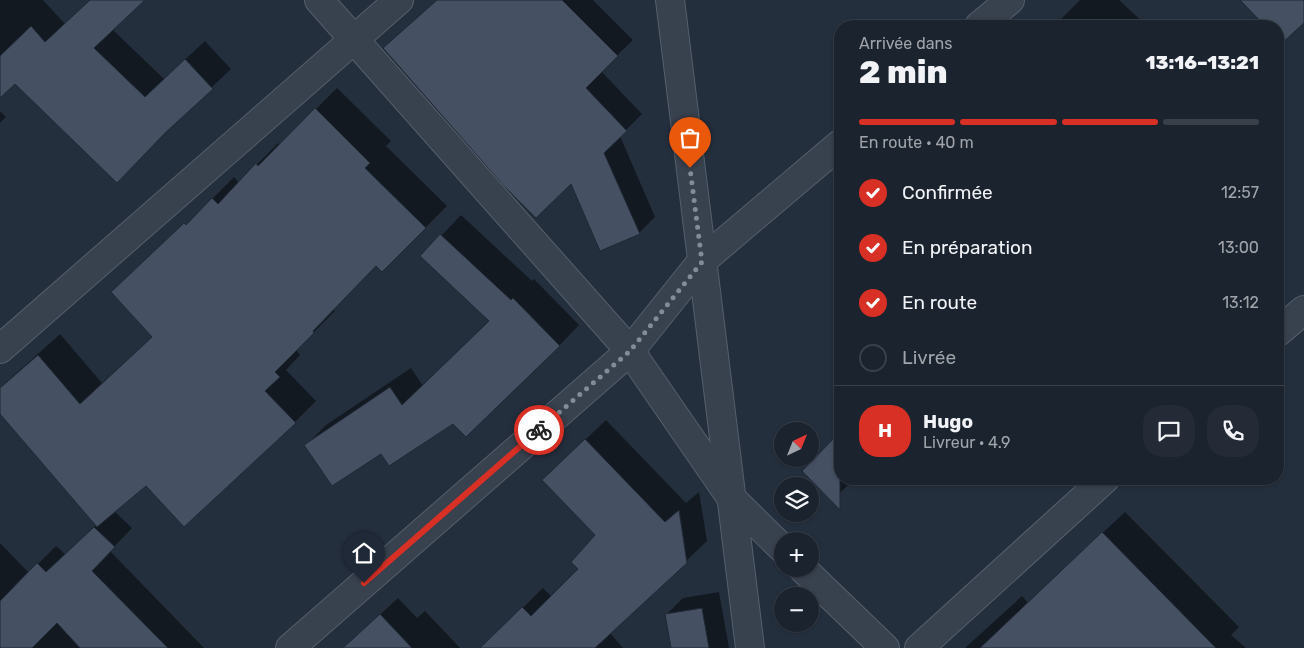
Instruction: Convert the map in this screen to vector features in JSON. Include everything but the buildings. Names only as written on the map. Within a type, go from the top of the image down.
[{"type":"street","points":[[319,0],[630,351],[732,499],[774,540]]},
{"type":"street","points":[[0,349],[399,0]]},
{"type":"street","points":[[670,0],[750,648]]},
{"type":"street","points":[[987,20],[1010,0]]},
{"type":"street","points":[[290,648],[630,351],[702,262],[834,149]]},
{"type":"street","points":[[1284,327],[1304,310]]},
{"type":"street","points":[[919,648],[1098,485]]},
{"type":"street","points":[[811,577],[885,648]]},
{"type":"way so far","points":[[539,430],[630,351],[702,262],[690,168]]},
{"type":"route","points":[[364,583],[539,430]]}]
